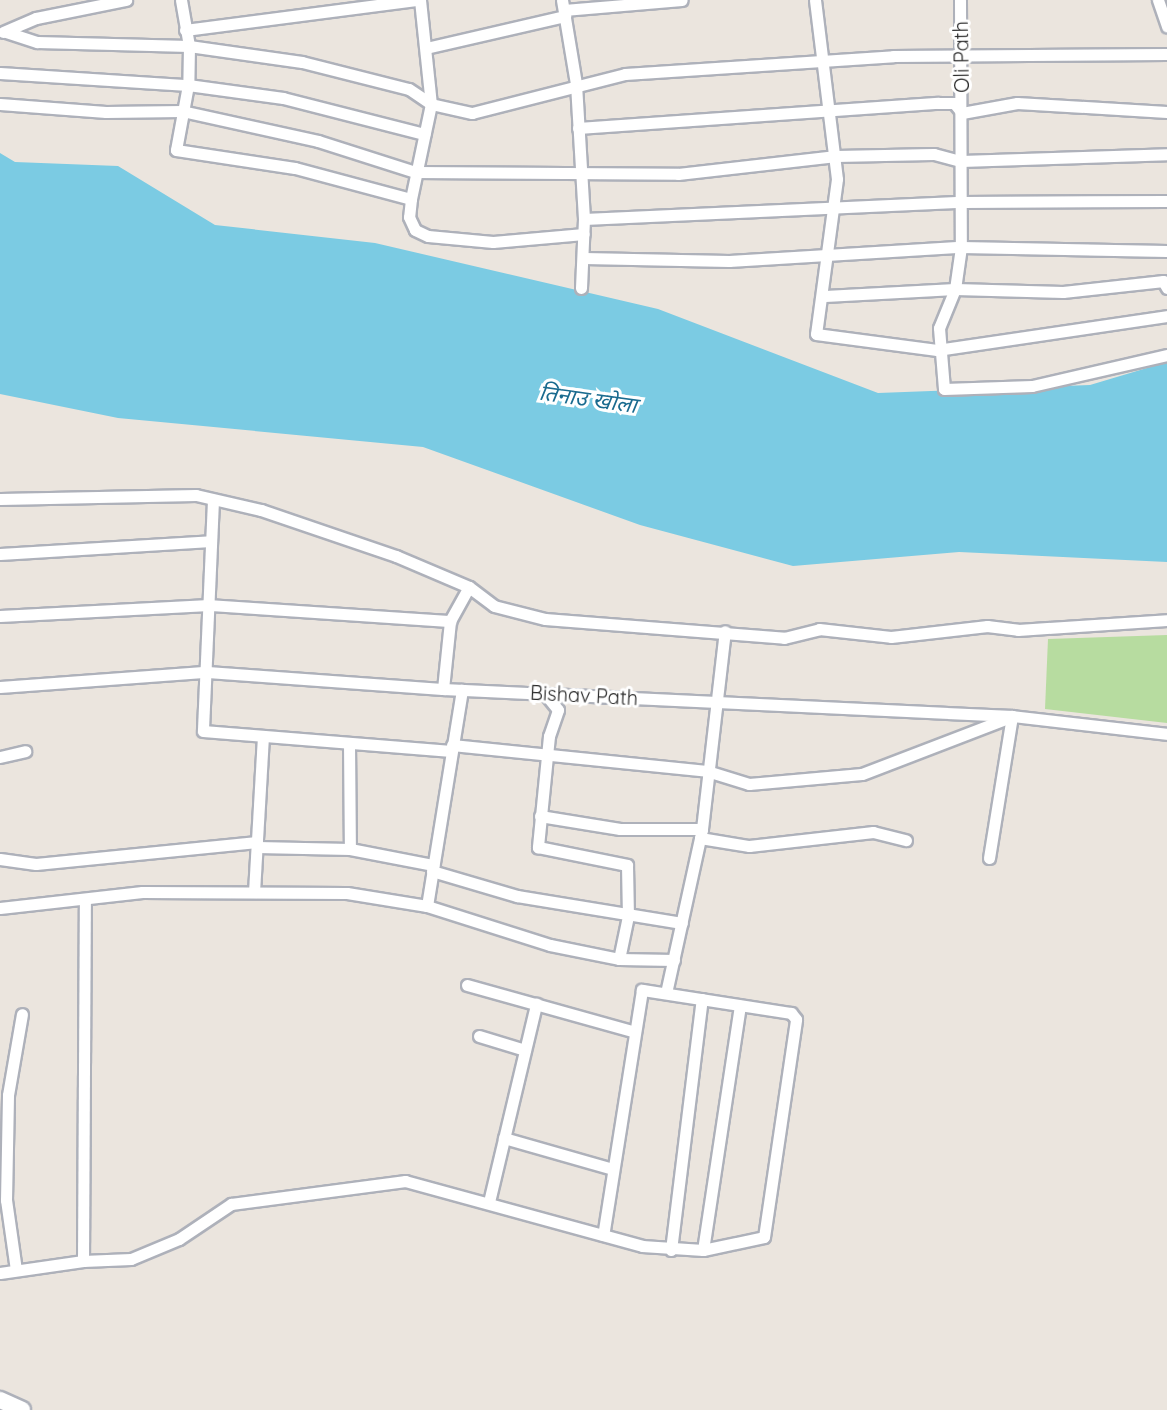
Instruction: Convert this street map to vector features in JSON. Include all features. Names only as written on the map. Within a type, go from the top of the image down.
[{"type":"main road","points":[[0,1400],[22,1410]]},
{"type":"street","points":[[3,32],[36,18],[126,0]]},
{"type":"street","points":[[181,0],[189,46],[188,85],[176,150],[295,168],[411,199]]},
{"type":"street","points":[[185,30],[418,0],[431,104],[411,199],[409,217],[415,230],[428,236],[493,242],[584,234]]},
{"type":"street","points":[[426,48],[564,9],[682,0]]},
{"type":"street","points":[[815,0],[836,156],[825,296],[816,328],[822,337],[937,350],[1167,316]]},
{"type":"street","name":"Oli Path","points":[[937,350],[939,328],[955,289],[961,247],[960,0]]},
{"type":"street","points":[[1158,0],[1167,26]]},
{"type":"street","points":[[564,9],[576,84],[584,219],[581,288]]},
{"type":"street","points":[[3,32],[37,42],[189,46],[302,62],[409,89],[431,104],[472,113],[576,84],[625,74],[821,60],[1167,54]]},
{"type":"street","points":[[0,73],[188,85],[283,98],[424,134]]},
{"type":"street","points":[[578,128],[828,108],[954,103],[962,113],[1017,103],[1167,112]]},
{"type":"street","points":[[0,104],[106,112],[182,111],[318,141],[415,172],[678,174],[836,156],[934,154],[961,161],[1167,154]]},
{"type":"street","points":[[584,219],[962,202],[1167,201]]},
{"type":"street","points":[[584,258],[729,261],[961,247],[1167,251]]},
{"type":"street","points":[[825,296],[955,289],[1063,292],[1163,281],[1167,288]]},
{"type":"street","points":[[937,350],[941,384],[950,389],[1032,386],[1167,355]]},
{"type":"street","points":[[0,499],[173,493],[213,500],[396,556],[469,587],[494,606],[545,619],[784,638],[819,629],[891,637],[987,626],[1018,630],[1167,620]]},
{"type":"street","points":[[213,500],[203,731],[452,748],[707,771],[749,784],[862,774],[1012,716]]},
{"type":"street","points":[[0,554],[211,541]]},
{"type":"street","points":[[443,689],[450,621],[469,587]]},
{"type":"street","points":[[0,616],[209,605],[450,621]]},
{"type":"street","points":[[666,993],[701,833],[707,771],[720,702],[725,631]]},
{"type":"street","name":"Bishav Path","points":[[0,687],[206,672],[443,689],[1012,716],[1167,734]]},
{"type":"street","points":[[427,906],[462,690]]},
{"type":"street","points":[[542,693],[553,697],[558,710],[546,758],[538,847],[627,865],[628,916],[619,959]]},
{"type":"street","points":[[989,858],[1012,716]]},
{"type":"street","points":[[254,892],[263,736]]},
{"type":"street","points":[[349,743],[350,849]]},
{"type":"street","points":[[0,757],[25,751]]},
{"type":"street","points":[[540,816],[620,829],[701,833],[749,846],[873,832],[906,840]]},
{"type":"street","points":[[0,859],[52,863],[257,845],[350,849],[432,868],[517,896],[682,923]]},
{"type":"street","points":[[0,908],[85,903],[142,892],[347,893],[427,906],[550,945],[619,959],[674,960]]},
{"type":"street","points":[[83,1261],[85,903]]},
{"type":"street","points":[[467,985],[635,1032]]},
{"type":"street","points":[[0,1273],[83,1261],[131,1259],[179,1239],[231,1204],[405,1181],[603,1235],[671,1250],[703,1250],[764,1237],[796,1019],[791,1013],[642,990],[603,1235]]},
{"type":"street","points":[[671,1250],[702,999]]},
{"type":"street","points":[[489,1202],[536,1004]]},
{"type":"street","points":[[703,1250],[740,1006]]},
{"type":"street","points":[[16,1270],[6,1200],[8,1095],[22,1014]]},
{"type":"street","points":[[479,1036],[525,1050]]},
{"type":"street","points":[[504,1138],[613,1169]]},
{"type":"green space","points":[[1167,635],[1167,723],[1045,709],[1048,639]]},
{"type":"water","name":"तिनाउ खोला","points":[[0,153],[15,162],[118,166],[215,225],[375,243],[658,309],[878,393],[1090,385],[1167,362],[1167,562],[959,552],[793,566],[640,525],[423,447],[118,418],[0,394]]}]
